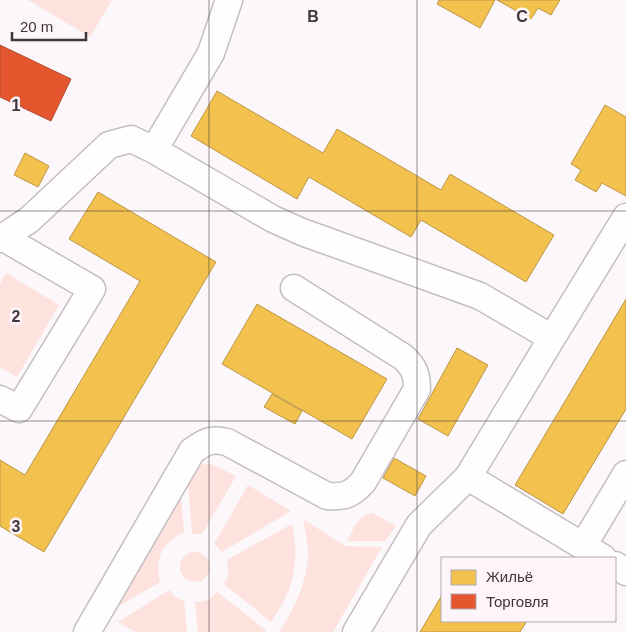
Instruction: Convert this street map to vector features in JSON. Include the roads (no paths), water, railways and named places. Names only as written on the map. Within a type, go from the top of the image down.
[{"type":"lane","points":[[154,150],[211,53],[229,0]]},
{"type":"lane","points":[[0,399],[19,409],[92,289],[1,238],[40,211],[109,145],[131,139],[154,150],[273,219],[302,232],[480,296],[552,338]]},
{"type":"lane","points":[[356,632],[419,525],[468,477],[626,217]]},
{"type":"lane","points":[[87,632],[192,451],[204,442],[215,439],[227,442],[327,496],[341,497],[354,492],[363,482],[416,389],[417,376],[412,365],[403,357],[294,288]]},
{"type":"lane","points":[[468,477],[593,552],[626,474]]}]
